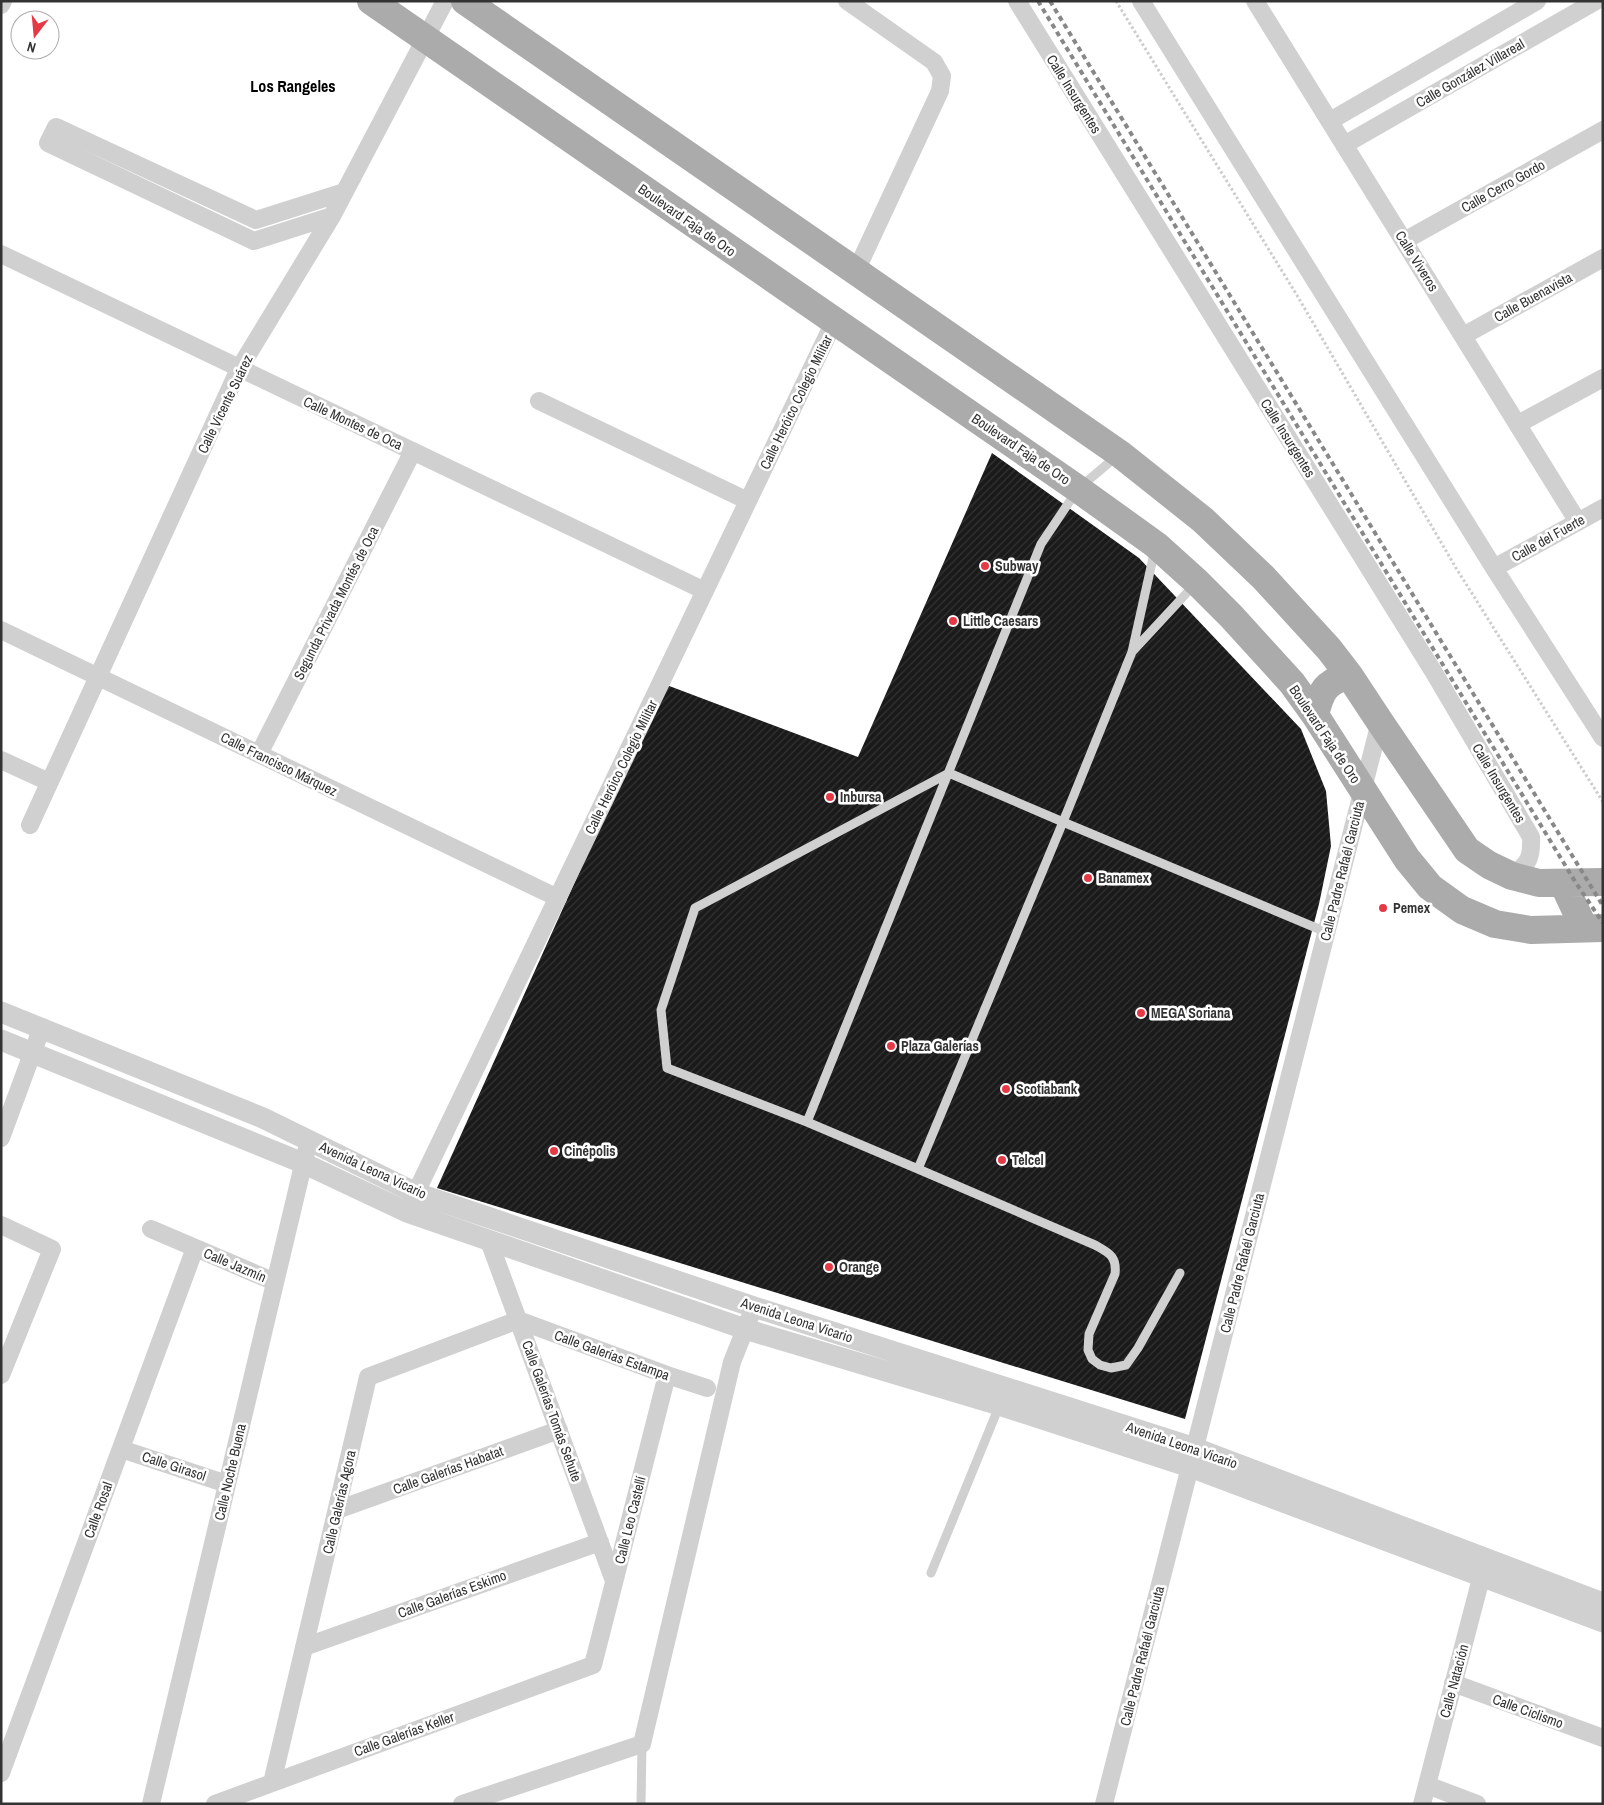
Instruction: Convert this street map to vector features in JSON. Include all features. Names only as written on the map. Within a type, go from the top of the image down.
[{"type":"main road","name":"Boulevard Faja de Oro","points":[[371,1],[1078,489],[1156,545],[1231,616],[1286,676],[1315,715],[1407,859],[1430,887],[1462,910],[1495,924],[1531,930],[1593,928]]},
{"type":"main road","points":[[465,1],[1120,454],[1203,520],[1264,577],[1329,649],[1349,675],[1467,850],[1488,865],[1512,876],[1539,883],[1603,882]]},
{"type":"main road","points":[[1315,715],[1320,696],[1333,680],[1349,675]]},
{"type":"main road","points":[[1563,883],[1593,928]]},
{"type":"street","points":[[1,5],[3,1]]},
{"type":"street","name":"Calle Vicente Suárez","points":[[30,825],[239,369],[332,216],[445,1]]},
{"type":"street","points":[[847,1],[934,62],[942,76],[940,91],[856,271]]},
{"type":"street","name":"Calle Insurgentes","points":[[1017,1],[1433,671],[1531,837],[1532,853],[1525,867],[1512,876]]},
{"type":"street","points":[[1141,1],[1494,568],[1603,738]]},
{"type":"street","name":"Calle Viveros","points":[[1255,1],[1578,522]]},
{"type":"street","name":"Calle González Villareal","points":[[1330,121],[1537,1]]},
{"type":"street","name":"Calle González Villareal","points":[[1344,145],[1596,1]]},
{"type":"street","points":[[332,216],[254,241],[48,143],[56,127],[256,220],[344,192]]},
{"type":"street","name":"Calle Cerro Gordo","points":[[1404,241],[1603,130]]},
{"type":"street","points":[[159,196],[168,179]]},
{"type":"street","name":"Calle Montes de Oca","points":[[1,254],[705,591]]},
{"type":"street","name":"Calle Buenavista","points":[[1463,336],[1603,258]]},
{"type":"street","name":"Calle Heróico Colegio Militar","points":[[407,1212],[834,322]]},
{"type":"street","points":[[1518,424],[1603,378]]},
{"type":"street","points":[[539,401],[748,501]]},
{"type":"street","name":"Segunda Privada Montés de Oca","points":[[259,754],[412,451]]},
{"type":"street","name":"Calle del Fuerte","points":[[1494,568],[1603,508]]},
{"type":"street","name":"Calle Francisco Márquez","points":[[1,630],[558,898]]},
{"type":"street","name":"Calle Padre Rafaél Garciuta","points":[[1104,1804],[1380,722]]},
{"type":"street","points":[[1,760],[49,782]]},
{"type":"street","name":"Avenida Leona Vicario","points":[[1,1012],[263,1118],[416,1192],[754,1307],[1003,1396],[1193,1457],[1484,1567],[1603,1622]]},
{"type":"street","points":[[1,1138],[42,1027]]},
{"type":"street","name":"Avenida Leona Vicario","points":[[1,1040],[303,1163],[407,1212],[745,1329],[1003,1396]]},
{"type":"street","name":"Calle Noche Buena","points":[[151,1804],[309,1140]]},
{"type":"street","points":[[1,1225],[52,1249],[1,1375]]},
{"type":"street","name":"Calle Jazmín","points":[[151,1229],[275,1282]]},
{"type":"street","name":"Calle Galerías Tomás Sehute","points":[[489,1240],[614,1580]]},
{"type":"street","name":"Calle Rosal","points":[[1,1773],[195,1248]]},
{"type":"street","points":[[462,1804],[642,1744],[732,1362],[754,1307]]},
{"type":"street","name":"Calle Galerías Estampa","points":[[518,1320],[707,1388]]},
{"type":"street","name":"Calle Galerías Agora","points":[[272,1783],[368,1377],[518,1320]]},
{"type":"street","name":"Calle Leo Castellí","points":[[593,1665],[667,1375]]},
{"type":"street","name":"Calle Galerías Habatat","points":[[337,1510],[559,1430]]},
{"type":"street","name":"Calle Girasol","points":[[121,1449],[227,1484]]},
{"type":"street","name":"Calle Galerías Eskimo","points":[[304,1647],[600,1542]]},
{"type":"street","name":"Avenida Leona Vicario","points":[[1484,1567],[1603,1602]]},
{"type":"street","name":"Calle Natación","points":[[1422,1804],[1484,1567]]},
{"type":"street","name":"Calle Galerías Keller","points":[[215,1804],[593,1665]]},
{"type":"street","name":"Calle Ciclismo","points":[[1453,1683],[1603,1738]]},
{"type":"street","points":[[1427,1784],[1477,1804]]},
{"type":"lane","points":[[807,1122],[1041,544],[1078,489],[1120,454]]},
{"type":"lane","points":[[918,1169],[1132,652],[1156,545]]},
{"type":"lane","points":[[1132,652],[1197,582]]},
{"type":"lane","points":[[949,773],[1326,932]]},
{"type":"lane","points":[[949,773],[695,908],[661,1010],[667,1068],[807,1122],[1095,1245],[1109,1253],[1116,1263],[1115,1274],[1089,1334],[1088,1350],[1092,1359],[1100,1365],[1111,1368],[1126,1365],[1138,1348],[1180,1273]]},
{"type":"lane","points":[[931,1573],[1003,1396]]},
{"type":"lane","points":[[641,1804],[642,1744]]},
{"type":"path","points":[[1116,1],[1298,297],[1456,568],[1603,802]]},
{"type":"building","name":"Plaza Galerías","points":[[992,453],[1139,558],[1301,729],[1326,791],[1331,846],[1319,904],[1185,1419],[437,1188],[664,684],[858,757]]},
{"type":"railway","points":[[1038,1],[1576,883],[1603,923]]},
{"type":"railway","points":[[1050,1],[1603,906]]},
{"type":"place","name":"Subway","points":[[985,566]]},
{"type":"place","name":"Little Caesars","points":[[953,621]]},
{"type":"place","name":"Inbursa","points":[[830,797]]},
{"type":"place","name":"Banamex","points":[[1088,878]]},
{"type":"place","name":"Pemex","points":[[1383,908]]},
{"type":"place","name":"MEGA Soriana","points":[[1141,1013]]},
{"type":"place","name":"Plaza Galerías","points":[[891,1046]]},
{"type":"place","name":"Scotiabank","points":[[1006,1089]]},
{"type":"place","name":"Cinépolis","points":[[554,1151]]},
{"type":"place","name":"Telcel","points":[[1002,1160]]},
{"type":"place","name":"Orange","points":[[829,1267]]},
{"type":"district","name":"Los Rangeles","points":[[293,86]]}]
